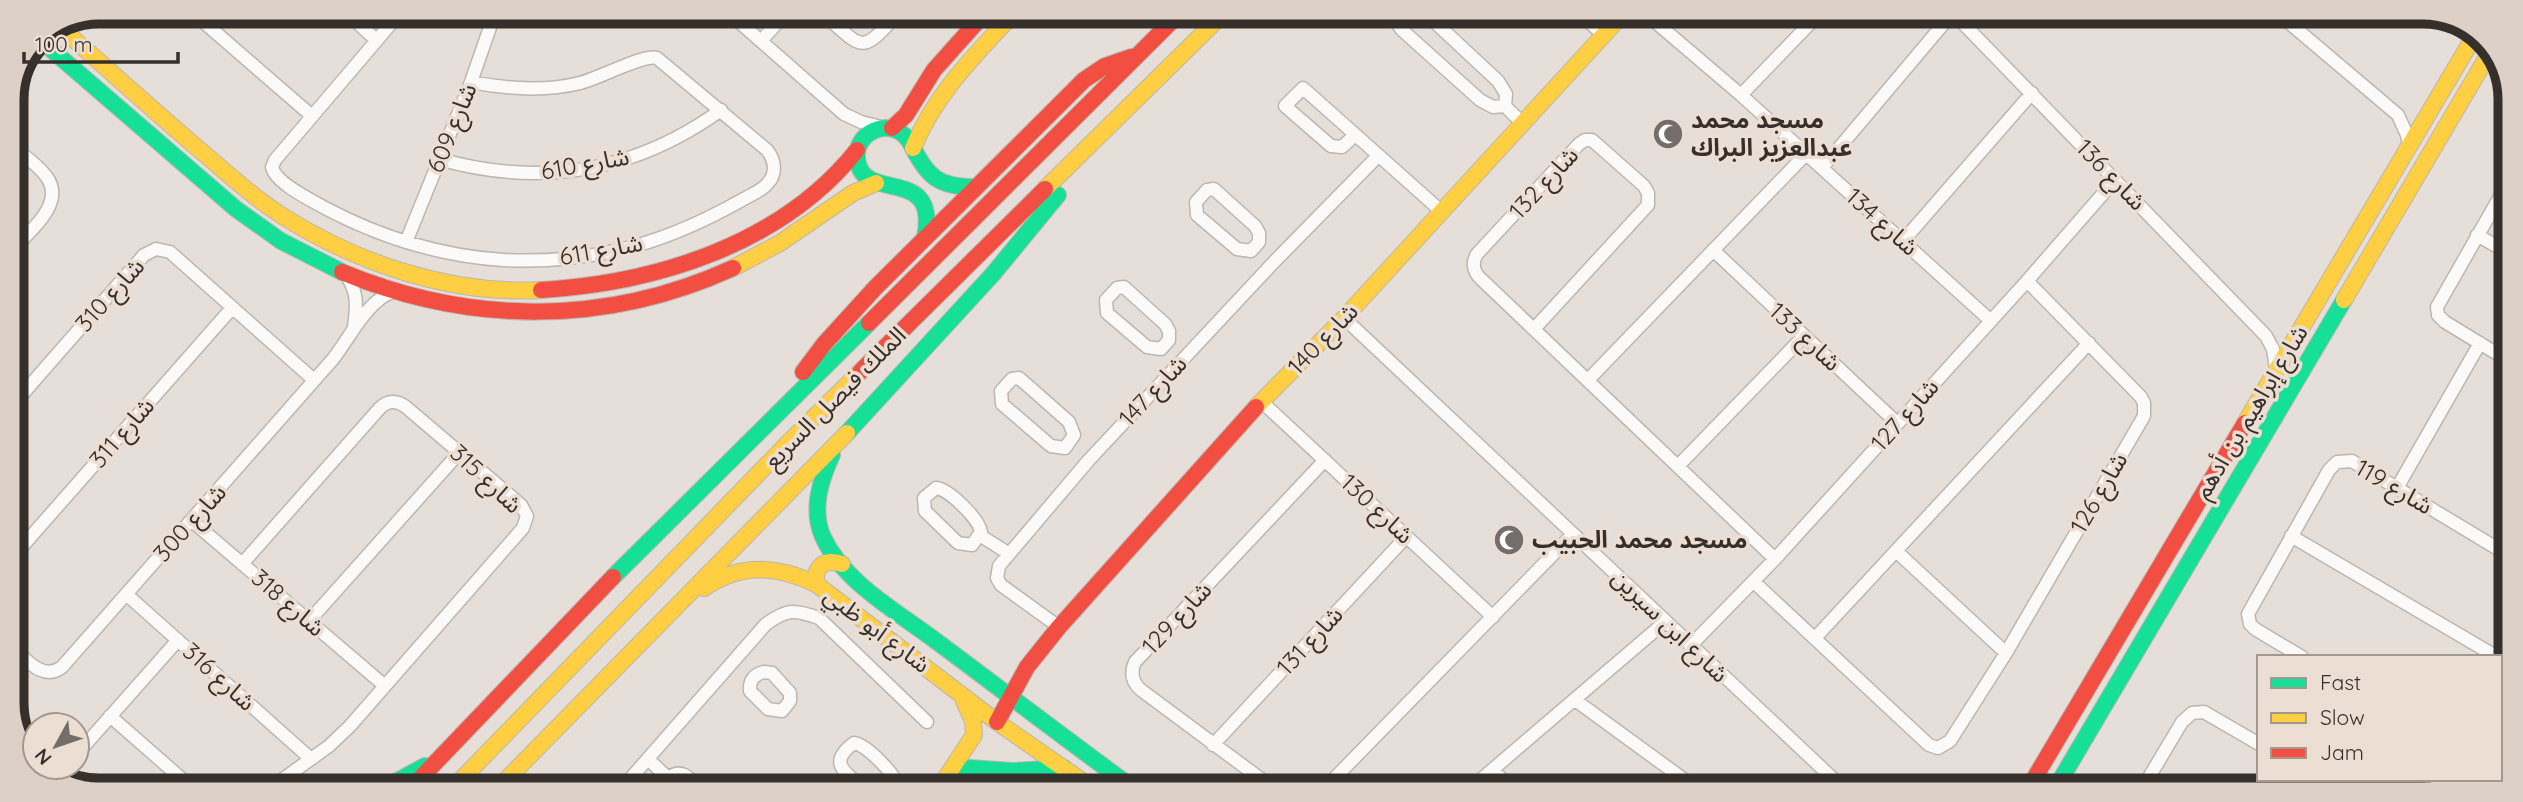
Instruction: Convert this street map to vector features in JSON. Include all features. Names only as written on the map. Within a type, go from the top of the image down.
[{"type":"main road","points":[[66,33],[268,205],[322,239],[406,273],[491,289],[533,291],[628,281],[704,257],[770,224],[820,189],[844,168],[870,131],[886,127],[906,115],[934,70],[975,24]]},
{"type":"main road","points":[[48,46],[253,222],[301,253],[346,275],[393,292],[444,304],[517,312],[585,310],[647,299],[691,286],[749,261],[791,237],[852,193],[882,183],[899,181],[907,175],[912,166],[924,122],[940,97],[1003,24]]},
{"type":"main road","name":"الملك فيصل السريع","points":[[420,778],[574,616],[1169,24]]},
{"type":"main road","name":"الملك فيصل السريع","points":[[463,778],[790,441],[1213,24]]},
{"type":"main road","name":"شارع 140","points":[[997,722],[1027,667],[1059,628],[1261,401],[1344,318],[1614,24]]},
{"type":"main road","name":"شارع إبراهيم بن أدهم","points":[[2034,778],[2471,42]]},
{"type":"main road","points":[[780,411],[800,376],[824,344],[974,187],[1084,80],[1105,66],[1138,55]]},
{"type":"main road","name":"شارع إبراهيم بن أدهم","points":[[2062,778],[2486,59]]},
{"type":"main road","points":[[886,127],[902,132],[930,176],[951,186],[974,187]]},
{"type":"main road","points":[[508,778],[888,392],[979,290],[1043,213],[1108,128]]},
{"type":"main road","points":[[859,146],[859,166],[869,179],[901,186],[919,198],[926,213],[925,237]]},
{"type":"main road","points":[[253,222],[261,218],[268,205]]},
{"type":"main road","name":"شارع أبو ظبي","points":[[836,446],[820,480],[816,507],[823,538],[842,564],[869,590],[1011,700],[1119,778]]},
{"type":"main road","points":[[816,584],[815,575],[821,564],[829,560],[842,564]]},
{"type":"main road","name":"شارع أبو ظبي","points":[[650,633],[715,579],[741,570],[768,568],[799,575],[816,584],[997,722],[1078,778]]},
{"type":"main road","points":[[2134,608],[2137,618],[2143,622],[2156,619]]},
{"type":"main road","points":[[2117,638],[2129,638],[2138,650]]},
{"type":"main road","points":[[984,677],[1004,678],[1027,667]]},
{"type":"main road","points":[[964,697],[986,704],[1011,700]]},
{"type":"main road","points":[[947,778],[975,734],[974,720],[964,697]]},
{"type":"main road","points":[[997,722],[1025,722],[1052,729]]},
{"type":"main road","points":[[403,778],[435,761]]},
{"type":"main road","points":[[951,778],[970,768],[1021,771],[1064,768]]},
{"type":"street","points":[[206,24],[312,116]]},
{"type":"street","points":[[359,24],[376,40]]},
{"type":"street","name":"شارع 611","points":[[390,24],[275,160],[272,170],[276,177],[337,214],[406,242],[478,257],[549,260],[614,251],[684,230],[760,190],[773,177],[771,154],[662,60],[652,56],[592,80],[561,87],[510,88],[471,82]]},
{"type":"street","name":"شارع 609","points":[[406,242],[471,82],[491,24]]},
{"type":"street","points":[[742,24],[844,114],[861,122],[886,127]]},
{"type":"street","points":[[761,41],[776,24]]},
{"type":"street","points":[[835,24],[851,38],[865,44],[874,41],[889,24]]},
{"type":"street","points":[[1398,24],[1480,100],[1493,107],[1505,106]]},
{"type":"street","points":[[1437,24],[1498,81],[1506,94],[1505,106],[1523,124]]},
{"type":"street","points":[[1591,24],[1604,36]]},
{"type":"street","name":"شارع 134","points":[[1658,24],[1741,94],[1991,321]]},
{"type":"street","points":[[1741,94],[1809,24]]},
{"type":"street","points":[[1822,168],[1945,24]]},
{"type":"street","name":"شارع 136","points":[[1962,24],[2266,337],[2273,349],[2276,370]]},
{"type":"street","points":[[2291,24],[2398,115],[2409,146]]},
{"type":"street","points":[[1355,135],[1342,147],[1331,146],[1286,106],[1303,88],[1441,211]]},
{"type":"street","points":[[1903,241],[2032,93]]},
{"type":"street","name":"شارع 610","points":[[439,159],[507,173],[577,171],[615,163],[653,150],[722,110]]},
{"type":"street","points":[[844,114],[859,146]]},
{"type":"street","points":[[2398,115],[2414,118],[2428,114]]},
{"type":"street","name":"شارع 132","points":[[1534,329],[1648,205],[1648,193],[1644,186],[1592,140],[1585,140],[1580,144],[1475,257],[1473,266],[1476,275],[1775,559]]},
{"type":"street","points":[[1588,380],[1806,154]]},
{"type":"street","name":"شارع 147","points":[[1059,628],[1001,584],[997,570],[1008,553],[1088,461],[1181,361],[1378,156]]},
{"type":"street","points":[[24,157],[47,177],[52,187],[49,208],[24,237]]},
{"type":"street","name":"شارع 127","points":[[1690,646],[1775,559],[2115,180]]},
{"type":"street","points":[[1207,190],[1218,191],[1255,226],[1260,238],[1255,246],[1247,252],[1237,249],[1198,215],[1196,202],[1207,190]]},
{"type":"street","points":[[2498,199],[2438,303],[2437,311],[2445,322],[2498,354]]},
{"type":"street","points":[[2477,235],[2498,247]]},
{"type":"street","points":[[1255,246],[1273,263]]},
{"type":"street","name":"شارع 310","points":[[24,392],[144,256],[161,248],[170,252],[314,380]]},
{"type":"street","name":"شارع 133","points":[[1713,250],[1897,423]]},
{"type":"street","points":[[346,275],[357,300],[354,330]]},
{"type":"street","name":"شارع 126","points":[[1754,582],[1929,745],[1938,748],[1950,741],[2006,653],[2144,416],[2141,397],[2027,281]]},
{"type":"street","points":[[1117,288],[1128,289],[1165,324],[1170,337],[1165,344],[1157,350],[1147,347],[1107,313],[1105,303],[1117,288]]},
{"type":"street","name":"شارع 300","points":[[25,657],[43,672],[57,672],[314,380],[372,305],[393,292]]},
{"type":"street","name":"شارع 311","points":[[25,541],[232,308]]},
{"type":"street","name":"شارع ابن سيرين","points":[[1344,318],[1832,778]]},
{"type":"street","points":[[1678,466],[1804,336]]},
{"type":"street","points":[[2266,337],[2283,341],[2295,338]]},
{"type":"street","points":[[1815,638],[2089,343]]},
{"type":"street","points":[[2397,488],[2480,343]]},
{"type":"street","points":[[1165,344],[1181,361]]},
{"type":"street","points":[[1012,379],[1023,380],[1069,422],[1074,435],[1069,443],[1061,449],[1051,446],[1002,404],[1000,394],[1012,379]]},
{"type":"street","name":"شارع 130","points":[[1261,401],[1493,617]]},
{"type":"street","name":"شارع 315","points":[[242,564],[386,403],[403,404],[526,512],[527,520],[523,528],[350,726],[285,778]]},
{"type":"street","points":[[1069,443],[1088,461]]},
{"type":"street","points":[[309,621],[459,453]]},
{"type":"street","name":"شارع 129","points":[[1259,778],[1136,686],[1133,681],[1133,668],[1135,662],[1325,460]]},
{"type":"street","name":"شارع 119","points":[[2299,655],[2255,629],[2248,620],[2249,611],[2331,467],[2337,462],[2352,461],[2498,549]]},
{"type":"street","points":[[936,488],[944,490],[976,520],[981,527],[981,536],[969,546],[958,543],[925,511],[924,498],[936,488]]},
{"type":"street","name":"شارع 318","points":[[192,521],[385,685]]},
{"type":"street","points":[[1335,778],[1573,534]]},
{"type":"street","points":[[981,536],[1008,553]]},
{"type":"street","points":[[2291,536],[2493,655]]},
{"type":"street","name":"شارع 131","points":[[1213,745],[1406,537]]},
{"type":"street","points":[[1896,551],[2006,653]]},
{"type":"street","name":"شارع 316","points":[[126,594],[311,759]]},
{"type":"street","points":[[632,778],[766,624],[781,614],[799,611],[818,618],[927,722]]},
{"type":"street","points":[[1484,778],[1665,622]]},
{"type":"street","points":[[91,738],[178,640]]},
{"type":"street","points":[[735,661],[754,677]]},
{"type":"street","points":[[1576,700],[1683,778]]},
{"type":"street","points":[[2151,778],[2182,722],[2192,713],[2204,712],[2257,743]]},
{"type":"street","points":[[110,716],[181,778]]},
{"type":"street","points":[[851,778],[839,764],[840,757],[854,743],[862,746],[895,778]]},
{"type":"street","points":[[649,760],[662,778]]},
{"type":"street","points":[[1492,771],[1501,778]]},
{"type":"street","points":[[672,778],[678,773],[689,778]]},
{"type":"traffic: fast","points":[[48,46],[236,209],[281,241],[342,272]]},
{"type":"traffic: fast","points":[[925,237],[927,216],[922,202],[903,189],[867,178],[860,169],[857,156],[865,137],[884,128],[894,129],[904,135],[923,165],[935,178],[951,185],[974,187]]},
{"type":"traffic: fast","points":[[847,433],[993,274],[1058,195]]},
{"type":"traffic: fast","points":[[2062,778],[2344,300]]},
{"type":"traffic: fast","points":[[613,577],[869,323]]},
{"type":"traffic: fast","points":[[832,455],[818,496],[819,527],[832,553],[844,569],[873,595],[1120,778]]},
{"type":"traffic: fast","points":[[403,778],[425,766]]},
{"type":"traffic: fast","points":[[949,776],[970,768],[1013,771],[1064,768]]},
{"type":"traffic: slow","points":[[913,148],[944,93],[1004,24]]},
{"type":"traffic: slow","points":[[1045,189],[1213,24]]},
{"type":"traffic: slow","points":[[1256,407],[1344,318],[1614,24]]},
{"type":"traffic: slow","points":[[66,33],[241,186],[273,210],[313,234],[343,249],[407,273],[474,287],[541,290]]},
{"type":"traffic: slow","points":[[2245,423],[2471,42]]},
{"type":"traffic: slow","points":[[2344,300],[2486,59]]},
{"type":"traffic: slow","points":[[733,268],[780,243],[853,193],[876,183]]},
{"type":"traffic: slow","points":[[463,778],[860,372]]},
{"type":"traffic: slow","points":[[508,778],[847,433]]},
{"type":"traffic: slow","points":[[816,584],[817,572],[822,565],[830,562],[842,564]]},
{"type":"traffic: slow","points":[[704,588],[731,574],[759,569],[787,573],[816,584],[997,722],[1078,778]]},
{"type":"traffic: slow","points":[[946,778],[974,735],[973,721],[964,701]]},
{"type":"traffic: jam","points":[[892,128],[906,115],[934,70],[975,24]]},
{"type":"traffic: jam","points":[[869,323],[1169,24]]},
{"type":"traffic: jam","points":[[803,372],[824,344],[875,288],[1084,80],[1105,66],[1131,57]]},
{"type":"traffic: jam","points":[[541,290],[629,278],[714,253],[755,234],[792,211],[827,183],[857,150]]},
{"type":"traffic: jam","points":[[860,372],[1045,189]]},
{"type":"traffic: jam","points":[[342,272],[439,302],[538,312],[587,309],[636,301],[685,287],[733,268]]},
{"type":"traffic: jam","points":[[997,722],[1027,667],[1059,627],[1256,407]]},
{"type":"traffic: jam","points":[[2035,778],[2245,423]]},
{"type":"traffic: jam","points":[[421,778],[613,577]]},
{"type":"place","name":"مسجد محمد عبدالعزيز البراك","points":[[1668,134]]},
{"type":"place","name":"مسجد محمد الحبيب","points":[[1509,540]]}]
